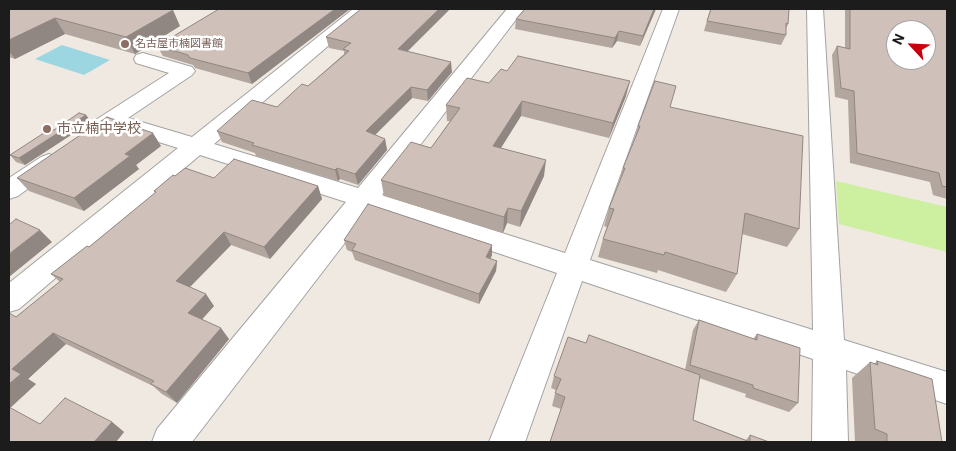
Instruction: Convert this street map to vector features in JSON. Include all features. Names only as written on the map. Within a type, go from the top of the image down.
[{"type":"street","points":[[9,300],[363,9]]},
{"type":"street","points":[[170,442],[516,9]]},
{"type":"street","points":[[507,442],[670,9]]},
{"type":"street","points":[[816,9],[819,137],[829,349],[830,442]]},
{"type":"street","points":[[88,136],[185,71],[143,59],[159,49]]},
{"type":"street","points":[[111,120],[364,199],[947,388]]},
{"type":"street","points":[[9,190],[64,152]]},
{"type":"green space","points":[[836,181],[947,207],[947,252],[839,224]]},
{"type":"water","points":[[62,45],[110,60],[84,75],[35,59]]},
{"type":"building","points":[[9,9],[173,10],[126,37],[55,18],[9,40]]},
{"type":"building","points":[[219,9],[335,9],[248,73],[190,58],[188,55],[157,46]]},
{"type":"building","points":[[361,9],[439,9],[398,49],[451,62],[427,90],[411,87],[366,131],[385,139],[355,174],[337,168],[335,170],[252,145],[254,143],[217,131],[252,100],[277,107],[302,84],[308,86],[349,51],[343,49],[351,43],[326,37]]},
{"type":"building","points":[[525,9],[654,9],[643,36],[619,31],[615,38],[516,19]]},
{"type":"building","points":[[711,9],[789,9],[786,35],[707,21]]},
{"type":"building","points":[[850,9],[947,9],[947,187],[942,186],[939,173],[857,153],[854,91],[841,88],[837,46],[850,49]]},
{"type":"building","points":[[518,56],[630,81],[613,123],[522,101],[493,146],[546,160],[521,211],[508,208],[504,217],[381,180],[411,142],[431,148],[460,108],[446,105],[467,78],[489,83],[501,69],[507,71]]},
{"type":"building","points":[[655,81],[676,86],[670,107],[803,136],[799,229],[745,213],[737,274],[665,252],[664,255],[603,239],[614,209],[609,208]]},
{"type":"building","points":[[79,113],[86,115],[19,158],[10,155],[50,129],[54,130]]},
{"type":"building","points":[[107,117],[153,133],[125,154],[130,156],[74,198],[17,178]]},
{"type":"building","points":[[234,159],[318,186],[264,247],[224,232],[176,281],[206,294],[188,313],[221,328],[166,392],[151,384],[154,381],[53,333],[12,369],[21,374],[9,384],[9,313],[16,317],[63,279],[51,274],[87,246],[89,247],[156,192],[154,191],[173,175],[175,176],[185,168],[214,178]]},
{"type":"building","points":[[368,204],[492,245],[486,257],[497,261],[479,294],[352,250],[356,244],[344,240]]},
{"type":"building","points":[[16,219],[40,230],[9,254],[9,225]]},
{"type":"building","points":[[699,320],[757,340],[757,334],[800,348],[798,403],[753,388],[753,385],[690,365]]},
{"type":"building","points":[[589,335],[700,375],[693,420],[750,442],[550,442],[565,397],[555,393],[561,379],[554,376],[568,337],[586,343]]},
{"type":"building","points":[[877,361],[932,379],[942,442],[887,442],[887,434],[875,429],[870,362],[878,365]]},
{"type":"building","points":[[65,398],[112,422],[94,442],[9,442],[9,407],[40,424]]},
{"type":"building","points":[[750,435],[769,442],[750,442]]},
{"type":"place","name":"名古屋市楠図書館","points":[[125,44]]},
{"type":"place","name":"市立楠中学校","points":[[47,129]]}]
